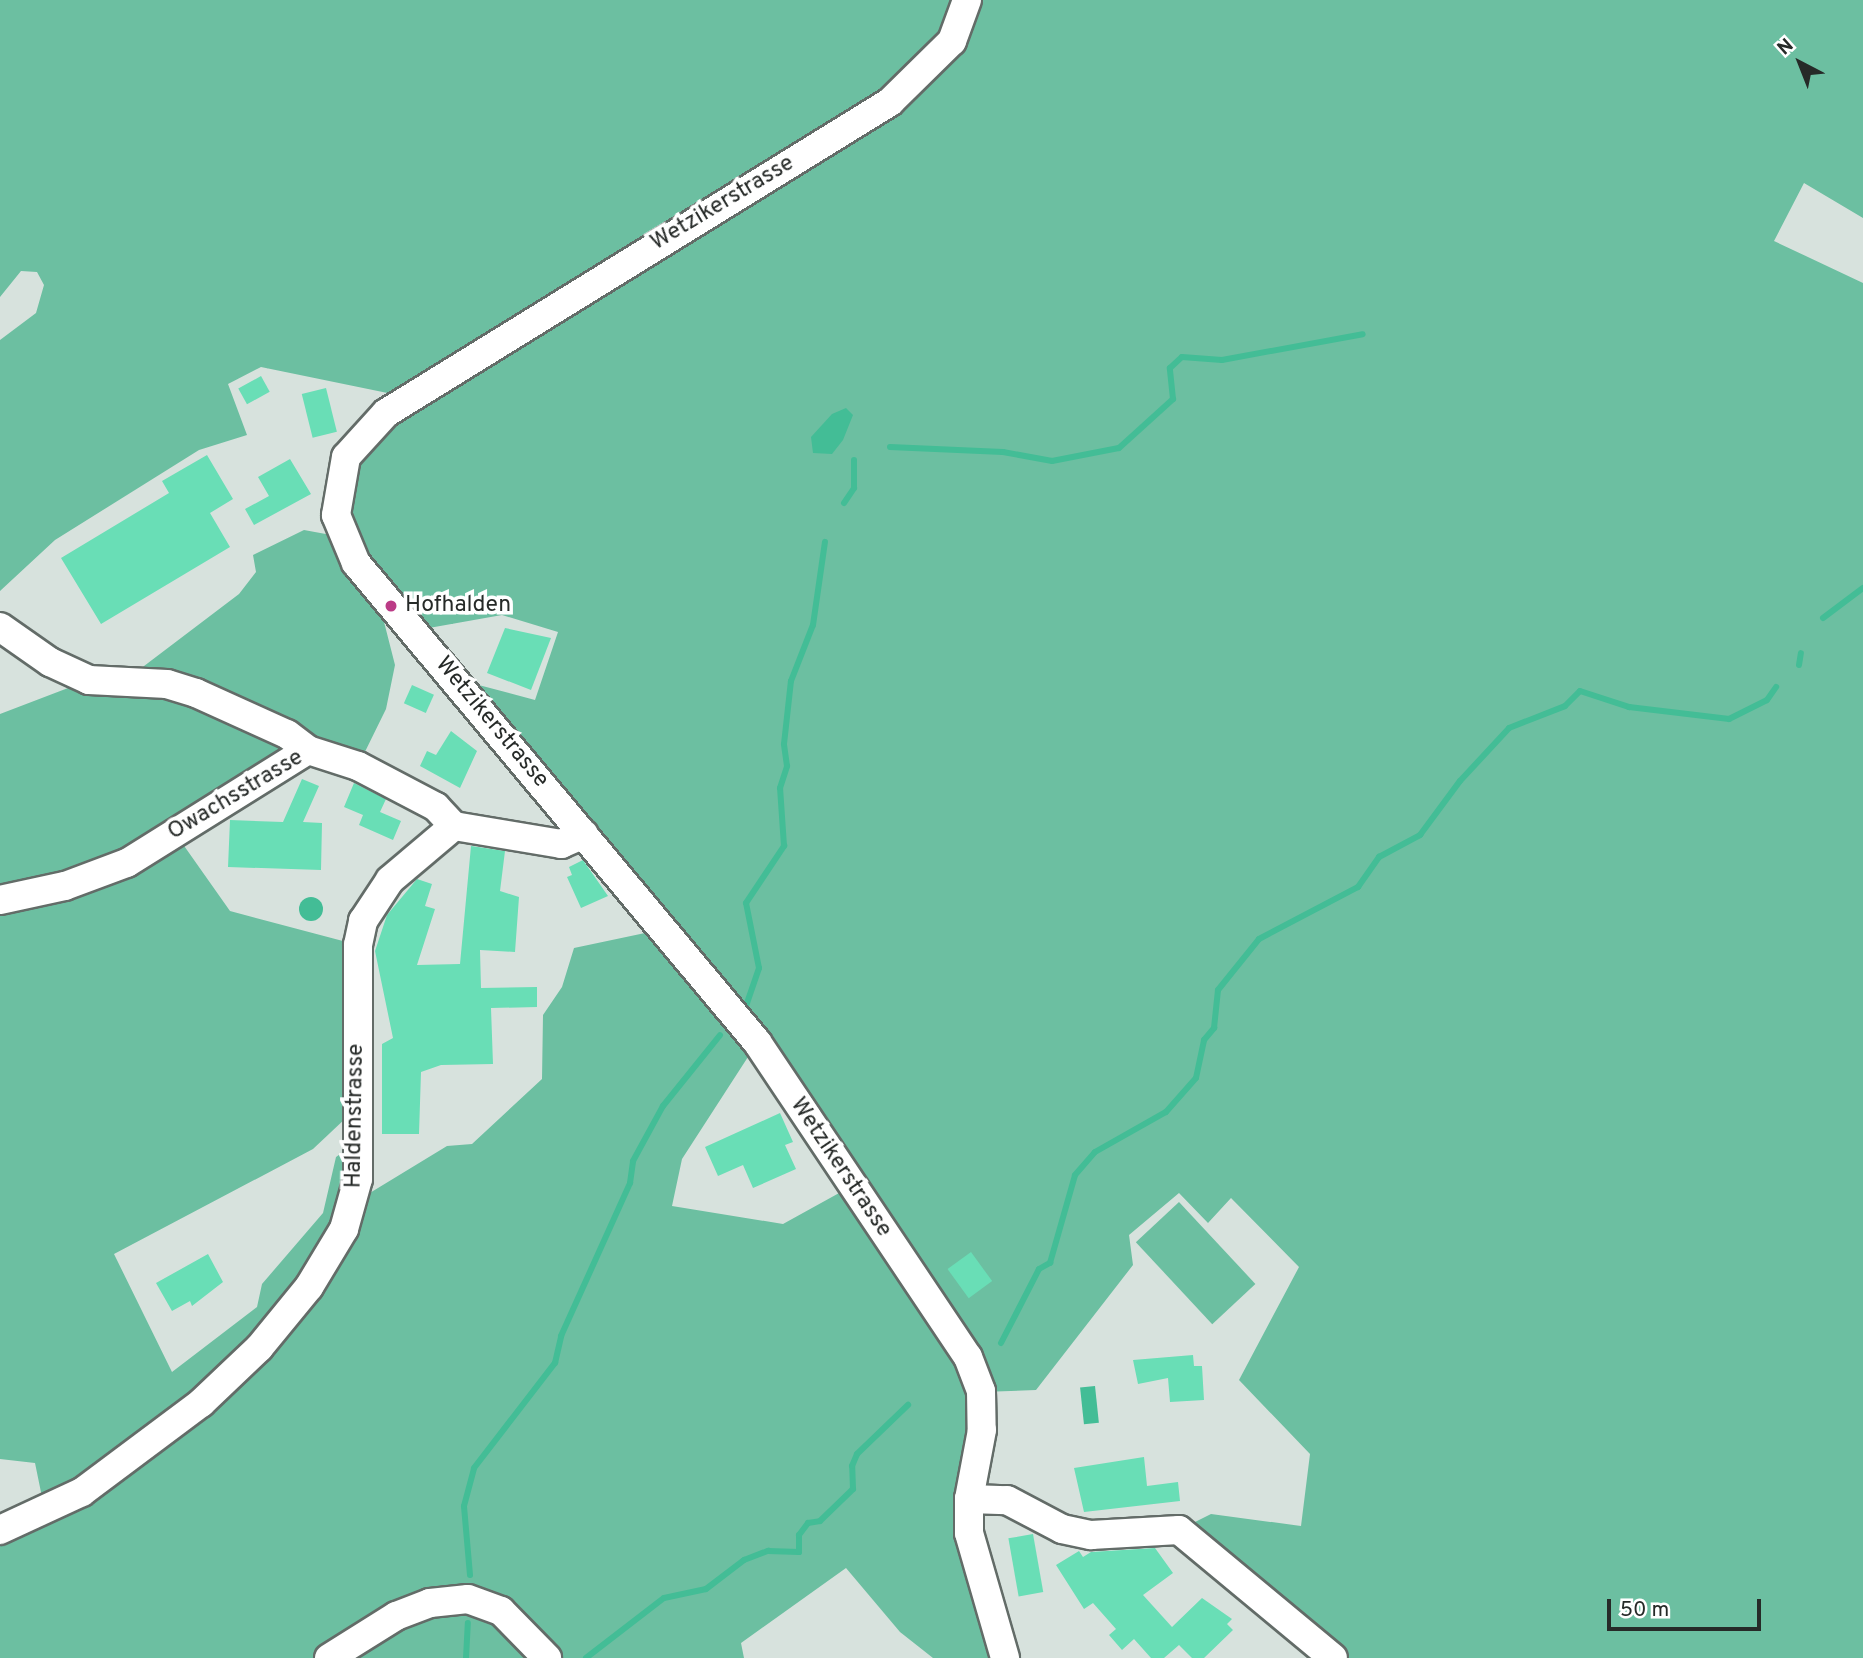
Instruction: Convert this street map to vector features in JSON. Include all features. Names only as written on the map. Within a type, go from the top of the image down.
[{"type":"street","name":"Wetzikerstrasse","points":[[967,0],[952,41],[890,102],[408,397],[362,435],[346,457],[336,514],[356,563],[757,1042],[968,1357],[981,1391],[982,1430],[969,1499],[974,1561],[1005,1658]]},
{"type":"street","points":[[0,627],[50,662],[89,680],[167,684],[196,693],[287,734],[308,750]]},
{"type":"street","name":"Owachsstrasse","points":[[0,900],[65,886],[127,863],[308,750],[358,766],[436,807],[454,826]]},
{"type":"street","points":[[454,826],[561,844],[584,834]]},
{"type":"street","name":"Haldenstrasse","points":[[0,1530],[82,1492],[201,1403],[259,1348],[309,1287],[344,1229],[358,1179],[358,945],[363,922],[390,880],[454,826]]},
{"type":"street","points":[[969,1499],[1007,1500],[1062,1529],[1091,1535],[1179,1530],[1333,1658]]},
{"type":"street","points":[[329,1658],[396,1616],[430,1603],[468,1599],[501,1611],[547,1658]]},
{"type":"shaded area","points":[[0,0],[1863,0],[1863,218],[1804,183],[1774,241],[1863,283],[1863,1658],[1311,1658],[1322,1648],[1179,1530],[1211,1514],[1301,1526],[1310,1454],[1239,1380],[1299,1267],[1231,1198],[1208,1223],[1179,1193],[1129,1235],[1133,1265],[1036,1390],[981,1392],[969,1499],[1005,1658],[933,1658],[900,1632],[846,1568],[741,1643],[744,1658],[0,1658],[0,1530],[43,1502],[35,1463],[0,1459],[0,714],[89,680],[119,685],[239,594],[256,572],[253,555],[304,530],[342,537],[338,482],[407,397],[261,367],[228,384],[247,435],[199,450],[55,540],[0,591],[0,340],[36,313],[44,285],[37,272],[21,271],[0,297]],"holes":[[[381,610],[412,631],[502,615],[558,632],[535,700],[452,678],[664,929],[574,948],[562,987],[543,1015],[542,1079],[472,1144],[447,1146],[355,1202],[346,1150],[336,1157],[323,1213],[262,1284],[257,1307],[172,1372],[114,1254],[313,1149],[347,1117],[358,945],[230,911],[175,833],[326,754],[358,766],[386,709],[395,665]],[[757,1043],[850,1187],[783,1224],[672,1206],[682,1159]]]},
{"type":"shaded area","points":[[846,408],[853,415],[843,440],[832,454],[813,453],[811,437],[832,414]]},
{"type":"shaded area","points":[[311,897],[319,901],[323,909],[319,917],[311,921],[303,917],[299,909],[303,901]]},
{"type":"shaded area","points":[[1179,1202],[1255,1284],[1212,1324],[1136,1242]]},
{"type":"shaded area","points":[[1095,1386],[1099,1423],[1084,1424],[1080,1388]]},
{"type":"building","points":[[261,376],[270,392],[247,404],[238,389]]},
{"type":"building","points":[[326,388],[337,432],[313,438],[302,394]]},
{"type":"building","points":[[207,455],[233,499],[210,513],[230,547],[101,624],[61,558],[169,493],[162,481]]},
{"type":"building","points":[[290,459],[311,494],[254,525],[245,509],[269,496],[258,477]]},
{"type":"building","points":[[505,628],[551,638],[531,690],[487,673]]},
{"type":"building","points":[[412,685],[434,695],[426,713],[404,703]]},
{"type":"building","points":[[451,731],[477,751],[460,788],[420,766],[427,751],[436,755]]},
{"type":"building","points":[[302,779],[319,786],[303,822],[322,823],[321,870],[228,867],[230,820],[283,822]]},
{"type":"building","points":[[354,783],[386,799],[380,812],[401,821],[393,840],[359,825],[363,815],[344,807]]},
{"type":"building","points":[[471,846],[505,851],[500,891],[519,897],[515,952],[480,950],[481,988],[537,987],[537,1007],[491,1008],[493,1064],[441,1065],[421,1072],[419,1134],[382,1134],[382,1044],[393,1038],[375,951],[387,915],[417,879],[432,884],[425,906],[435,909],[417,965],[460,964]]},
{"type":"building","points":[[583,860],[608,896],[581,908],[567,877],[572,875],[569,867]]},
{"type":"building","points":[[780,1113],[793,1142],[785,1145],[796,1169],[753,1188],[743,1165],[718,1176],[705,1147]]},
{"type":"building","points":[[971,1252],[992,1281],[969,1298],[948,1269]]},
{"type":"building","points":[[208,1254],[223,1282],[192,1306],[190,1301],[172,1311],[156,1283]]},
{"type":"building","points":[[1193,1355],[1194,1366],[1202,1366],[1204,1400],[1170,1402],[1168,1378],[1138,1384],[1133,1360]]},
{"type":"building","points":[[1144,1457],[1147,1486],[1178,1482],[1180,1501],[1084,1512],[1074,1468]]},
{"type":"building","points":[[1033,1534],[1043,1592],[1019,1596],[1008,1538]]},
{"type":"building","points":[[1155,1548],[1173,1573],[1143,1595],[1172,1627],[1202,1598],[1232,1619],[1227,1624],[1233,1630],[1204,1658],[1192,1658],[1179,1645],[1164,1658],[1151,1658],[1134,1639],[1122,1650],[1109,1635],[1116,1629],[1093,1603],[1084,1609],[1056,1565],[1079,1551],[1083,1557],[1091,1552]]},
{"type":"waterway","points":[[890,447],[1003,452],[1052,461],[1119,448],[1173,399],[1170,368],[1182,357],[1222,360],[1363,334]]},
{"type":"waterway","points":[[844,503],[854,488],[854,460]]},
{"type":"waterway","points":[[746,1006],[759,968],[746,903],[784,846],[780,788],[787,766],[784,744],[791,681],[813,625],[825,542]]},
{"type":"waterway","points":[[1823,618],[1863,588]]},
{"type":"waterway","points":[[1799,665],[1801,653]]},
{"type":"waterway","points":[[1001,1343],[1039,1269],[1050,1263],[1075,1175],[1095,1152],[1166,1112],[1196,1078],[1204,1040],[1214,1028],[1218,990],[1259,939],[1358,887],[1379,857],[1420,835],[1460,781],[1509,728],[1565,706],[1580,691],[1629,707],[1729,719],[1767,700],[1776,687]]},
{"type":"waterway","points":[[470,1575],[464,1506],[474,1468],[555,1363],[561,1336],[630,1183],[633,1161],[663,1106],[720,1035]]},
{"type":"waterway","points":[[586,1658],[664,1598],[706,1589],[744,1560],[768,1551],[799,1552],[799,1535],[808,1523],[820,1521],[853,1489],[852,1466],[857,1454],[908,1405]]},
{"type":"waterway","points":[[466,1658],[468,1623]]},
{"type":"place","name":"Hofhalden","points":[[391,606]]}]
